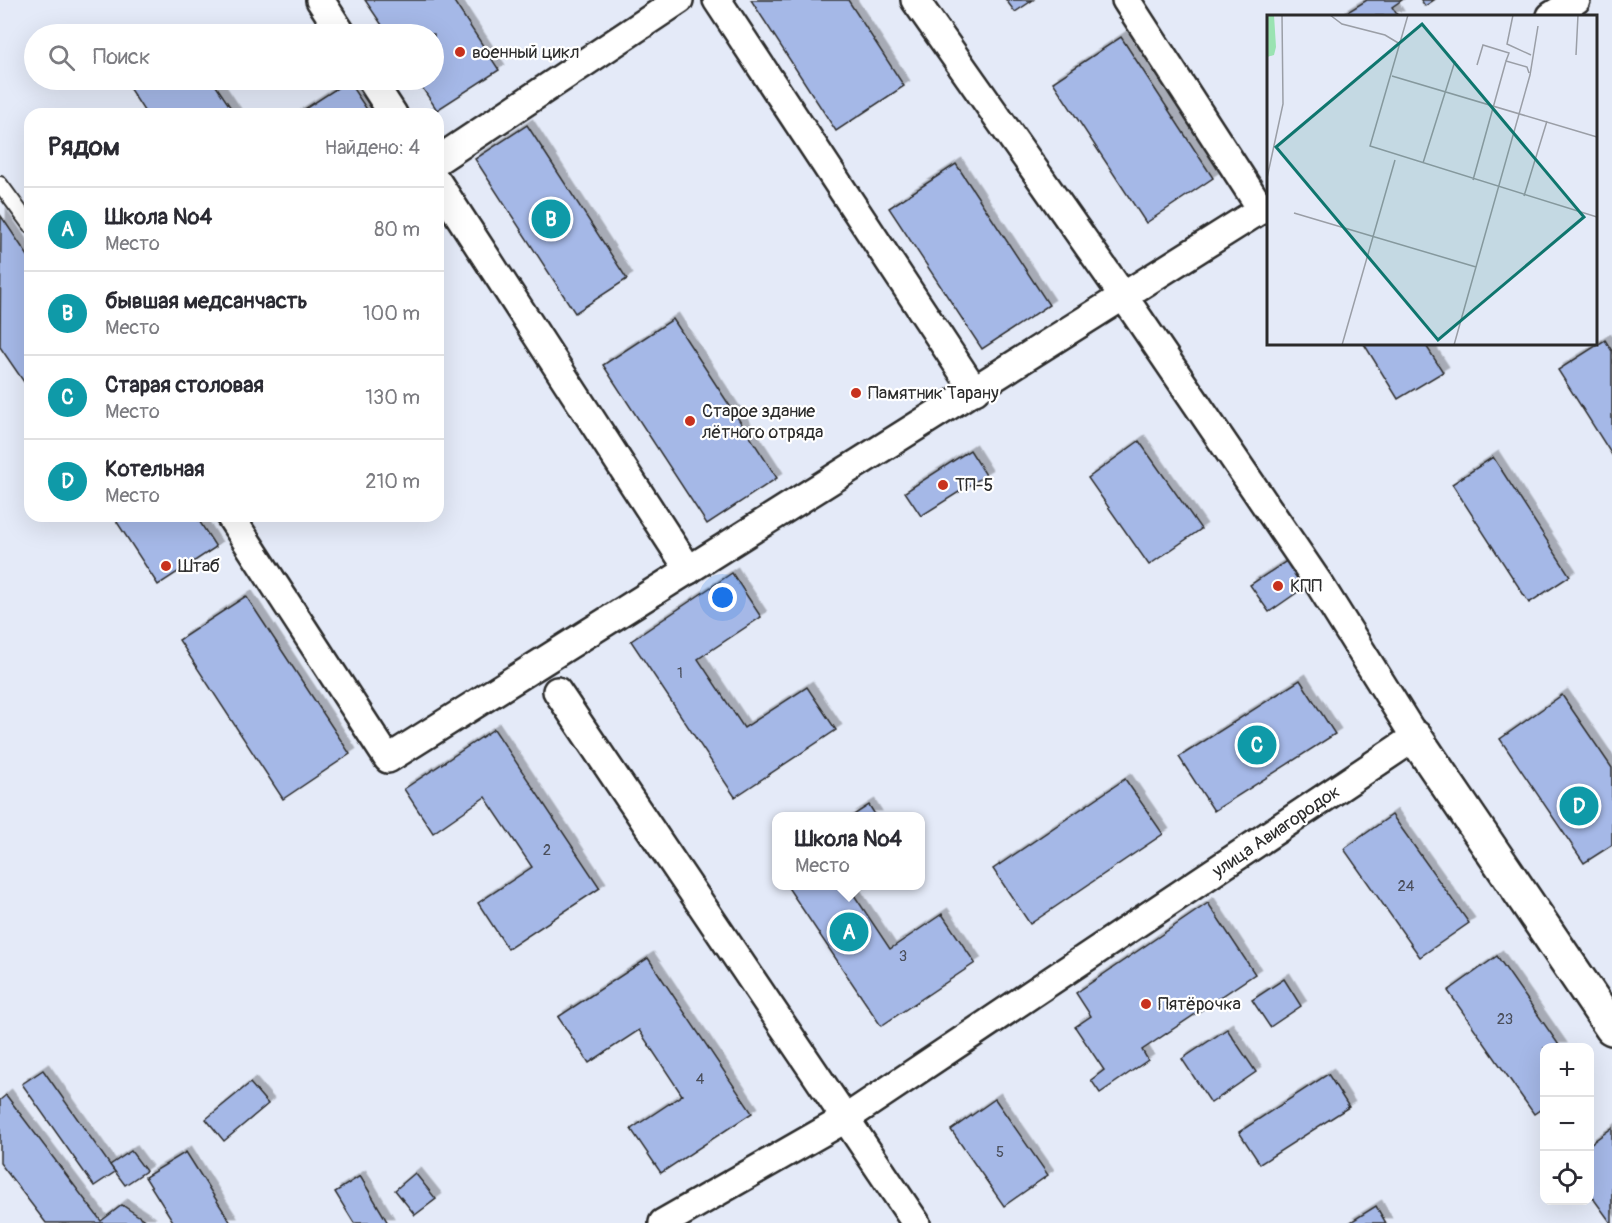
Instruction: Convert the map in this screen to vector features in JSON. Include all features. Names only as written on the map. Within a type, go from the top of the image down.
[{"type":"street","points":[[320,0],[336,24]]},
{"type":"street","points":[[444,156],[679,0]]},
{"type":"street","points":[[717,0],[975,391]]},
{"type":"street","points":[[915,0],[1124,297],[1318,582],[1415,737],[1612,1028]]},
{"type":"street","points":[[234,522],[388,759],[1265,208],[1125,0]]},
{"type":"street","points":[[1553,15],[1576,0]]},
{"type":"street","points":[[377,90],[389,108]]},
{"type":"street","points":[[444,192],[689,570]]},
{"type":"street","points":[[557,691],[916,1223]]},
{"type":"street","name":"улица Авиагородок","points":[[663,1223],[845,1119],[1415,737]]},
{"type":"lane","points":[[2,191],[24,218]]},
{"type":"building","name":"военный цикл","points":[[365,0],[453,0],[499,70],[440,108],[436,108],[424,90],[444,90],[444,24],[381,24]]},
{"type":"building","points":[[751,0],[848,0],[904,86],[836,131]]},
{"type":"building","points":[[1006,0],[1033,0],[1015,12]]},
{"type":"building","points":[[1367,0],[1402,0],[1392,7],[1397,15],[1343,15]]},
{"type":"building","points":[[1421,0],[1434,0],[1425,6]]},
{"type":"building","points":[[1121,37],[1213,178],[1146,223],[1053,82]]},
{"type":"building","points":[[131,90],[219,90],[231,108],[142,108]]},
{"type":"building","points":[[334,90],[354,90],[366,108],[306,108]]},
{"type":"building","points":[[527,125],[627,279],[575,313],[475,159]]},
{"type":"building","points":[[956,164],[1049,305],[982,349],[889,208]]},
{"type":"building","points":[[1,216],[24,250],[24,382],[0,347]]},
{"type":"building","name":"Старое здание лётного отряда","points":[[673,319],[777,478],[707,524],[603,365]]},
{"type":"building","points":[[1605,340],[1612,351],[1612,455],[1558,370]]},
{"type":"building","points":[[1365,345],[1426,345],[1443,372],[1398,399]]},
{"type":"building","points":[[1139,441],[1201,529],[1149,565],[1088,478]]},
{"type":"building","name":"ТП-5","points":[[970,450],[986,475],[921,516],[905,492]]},
{"type":"building","points":[[1493,457],[1570,576],[1529,603],[1452,484]]},
{"type":"building","name":"Штаб","points":[[117,522],[200,522],[216,547],[158,585]]},
{"type":"building","name":"КПП","points":[[1288,560],[1305,587],[1269,612],[1250,585]]},
{"type":"building","points":[[732,573],[761,617],[698,659],[744,728],[807,687],[836,730],[735,797],[631,641]]},
{"type":"building","points":[[246,596],[350,754],[283,799],[179,640]]},
{"type":"building","points":[[1300,680],[1335,734],[1214,811],[1179,757]]},
{"type":"building","points":[[1562,695],[1612,768],[1612,845],[1584,863],[1500,739]]},
{"type":"building","points":[[494,729],[600,888],[508,949],[478,903],[532,867],[485,797],[433,833],[404,789]]},
{"type":"building","points":[[1125,779],[1163,834],[1030,924],[993,869]]},
{"type":"building","points":[[869,805],[873,812],[858,812]]},
{"type":"building","points":[[1392,815],[1469,923],[1420,957],[1344,849]]},
{"type":"building","points":[[790,890],[851,890],[890,949],[942,914],[975,963],[881,1026]]},
{"type":"building","name":"Пятёрочка","points":[[1208,903],[1255,974],[1142,1050],[1148,1060],[1100,1093],[1091,1080],[1104,1070],[1075,1027],[1091,1016],[1076,993]]},
{"type":"building","points":[[1497,956],[1558,1043],[1540,1043],[1540,1110],[1534,1114],[1448,991]]},
{"type":"building","points":[[648,958],[752,1113],[661,1173],[631,1129],[682,1095],[639,1030],[589,1063],[558,1017]]},
{"type":"building","points":[[1284,979],[1301,1006],[1270,1027],[1252,1000]]},
{"type":"building","points":[[1227,1029],[1256,1072],[1211,1103],[1182,1059]]},
{"type":"building","points":[[43,1070],[115,1172],[94,1186],[22,1084]]},
{"type":"building","points":[[1328,1074],[1349,1107],[1260,1164],[1239,1132]]},
{"type":"building","points":[[250,1083],[268,1104],[224,1141],[206,1119]]},
{"type":"building","points":[[6,1095],[101,1221],[122,1205],[149,1223],[46,1223],[0,1163],[0,1100]]},
{"type":"building","points":[[995,1099],[1048,1175],[1004,1206],[951,1130]]},
{"type":"building","points":[[1612,1128],[1612,1223],[1594,1200],[1594,1141]]},
{"type":"building","points":[[131,1151],[146,1171],[125,1185],[110,1165]]},
{"type":"building","points":[[186,1152],[231,1223],[174,1223],[145,1177]]},
{"type":"building","points":[[415,1173],[436,1199],[415,1215],[395,1190]]},
{"type":"building","points":[[360,1176],[388,1223],[354,1223],[335,1192]]},
{"type":"building","points":[[1376,1206],[1386,1223],[1349,1223]]},
{"type":"place","name":"военный цикл","points":[[460,52]]},
{"type":"place","name":"бывшая медсанчасть","points":[[551,219]]},
{"type":"place","name":"Памятник Тарану","points":[[856,393]]},
{"type":"place","name":"Старое здание лётного отряда","points":[[690,421]]},
{"type":"place","name":"ТП-5","points":[[943,485]]},
{"type":"place","name":"Штаб","points":[[166,566]]},
{"type":"place","name":"КПП","points":[[1278,586]]},
{"type":"place","name":"Старая столовая","points":[[1257,745]]},
{"type":"place","name":"Котельная","points":[[1579,806]]},
{"type":"place","name":"Школа №4","points":[[849,932]]},
{"type":"place","name":"Пятёрочка","points":[[1146,1004]]}]
